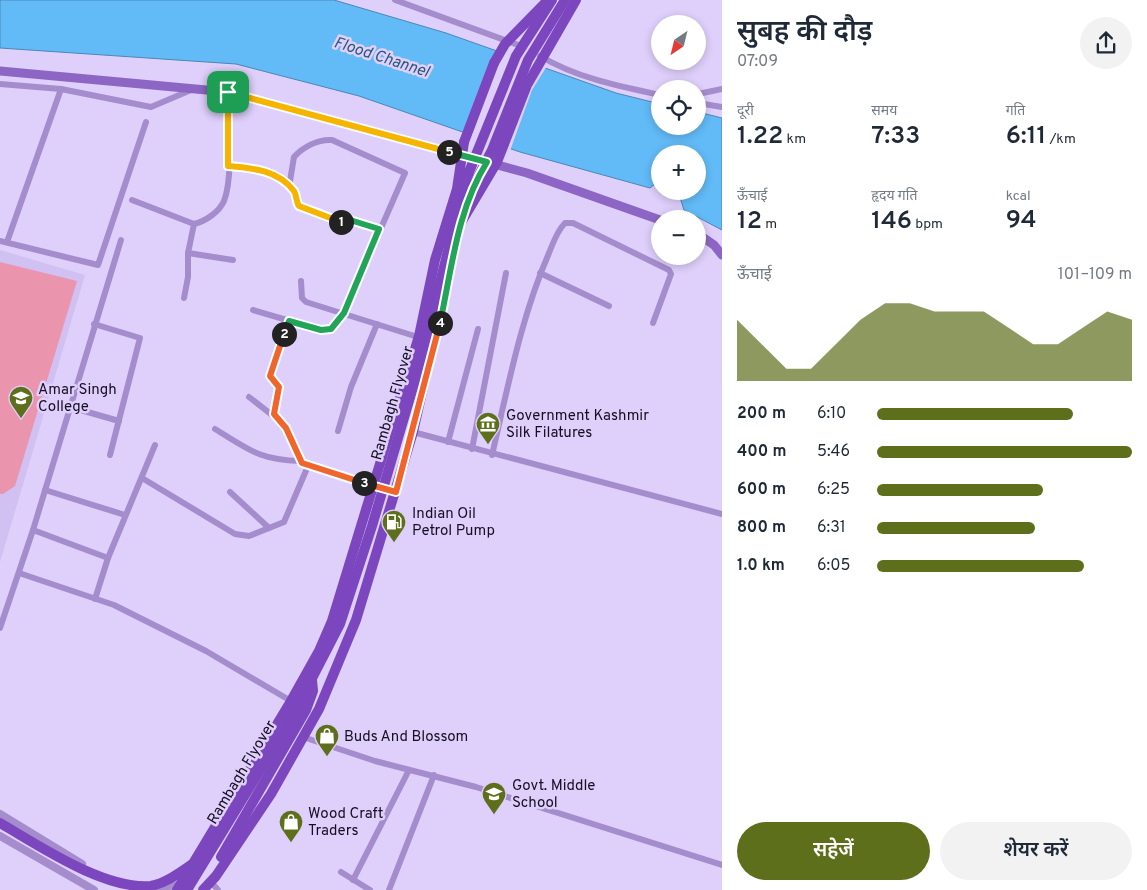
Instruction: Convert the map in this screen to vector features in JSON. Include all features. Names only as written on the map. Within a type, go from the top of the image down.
[{"type":"main road","name":"Rambagh Flyover","points":[[183,889],[195,862],[319,651],[344,588],[416,346],[434,260],[456,189],[464,142],[494,63],[505,44],[548,0]]},
{"type":"main road","points":[[183,889],[287,718],[334,626],[380,487],[422,338],[435,280],[467,177],[516,56],[552,0]]},
{"type":"main road","points":[[211,887],[219,871],[271,794],[319,709],[356,620],[413,432],[435,342],[461,219],[469,194],[487,162],[530,56],[566,0]]},
{"type":"main road","name":"Rambagh Flyover","points":[[183,889],[312,680],[340,624],[355,581],[416,377],[440,278],[454,236],[497,162],[527,85],[576,0]]},
{"type":"main road","points":[[0,71],[228,92],[527,173],[651,217]]},
{"type":"main road","points":[[706,240],[714,245],[722,255]]},
{"type":"main road","points":[[219,871],[216,865],[306,710],[313,691],[312,680]]},
{"type":"main road","points":[[0,823],[90,876],[117,887],[130,889],[164,882],[195,862]]},
{"type":"street","points":[[395,0],[521,46]]},
{"type":"street","points":[[530,56],[576,74],[651,93]]},
{"type":"street","points":[[0,84],[61,89],[151,107],[196,88]]},
{"type":"street","points":[[61,89],[3,241],[98,265],[146,122]]},
{"type":"street","points":[[706,92],[722,89]]},
{"type":"street","points":[[132,200],[194,224],[207,220],[224,202],[228,180],[228,92]]},
{"type":"street","points":[[706,104],[722,107]]},
{"type":"street","points":[[253,310],[326,331],[331,329],[344,313],[405,173],[332,140],[324,140],[310,145],[294,157],[289,187]]},
{"type":"street","points":[[228,166],[266,171],[289,187],[295,193],[297,204],[309,212],[338,223],[350,220],[379,229]]},
{"type":"street","points":[[492,454],[520,336],[540,273],[561,227],[565,223],[573,223],[669,270],[670,274],[653,323]]},
{"type":"street","points":[[184,298],[188,277],[188,253],[194,224]]},
{"type":"street","points":[[0,628],[33,530],[121,240]]},
{"type":"street","points":[[188,253],[233,260]]},
{"type":"street","points":[[472,449],[506,273]]},
{"type":"street","points":[[540,273],[608,306]]},
{"type":"street","points":[[301,281],[304,300],[435,342]]},
{"type":"street","points":[[274,414],[279,387],[270,376],[289,321]]},
{"type":"street","points":[[94,324],[140,338],[110,455]]},
{"type":"street","points":[[338,431],[351,387],[377,324]]},
{"type":"street","points":[[448,442],[478,328]]},
{"type":"street","points":[[249,397],[274,414],[286,428],[300,461]]},
{"type":"street","points":[[70,407],[119,421]]},
{"type":"street","points":[[215,429],[261,456],[277,460],[300,461],[308,466],[396,492]]},
{"type":"street","points":[[413,432],[722,514]]},
{"type":"street","points":[[95,599],[108,558],[155,445]]},
{"type":"street","points":[[142,478],[240,536],[249,536],[280,526],[286,519],[308,466]]},
{"type":"street","points":[[45,490],[125,515]]},
{"type":"street","points":[[230,492],[269,528]]},
{"type":"street","points":[[33,530],[108,558]]},
{"type":"street","points":[[19,573],[114,605],[158,626],[291,701]]},
{"type":"street","points":[[303,737],[375,761],[434,775],[722,865]]},
{"type":"street","points":[[353,880],[410,770]]},
{"type":"street","points":[[389,890],[434,775]]},
{"type":"street","points":[[0,814],[92,870],[115,881],[142,886],[183,889]]},
{"type":"street","points":[[0,836],[94,890]]},
{"type":"street","points":[[341,872],[370,890]]},
{"type":"shaded area","name":"Amar Singh College","points":[[0,250],[85,275],[0,562]]},
{"type":"shaded area","name":"Amar Singh College","points":[[0,262],[77,281],[15,486],[3,494],[0,494]]},
{"type":"water","name":"Flood Channel","points":[[0,0],[334,0],[446,33],[616,93],[651,102],[651,135],[706,135],[706,114],[722,118],[722,230],[706,222],[706,210],[684,210],[681,200],[706,200],[706,145],[651,145],[650,188],[520,152],[359,96],[236,64],[0,48]]},
{"type":"pier","points":[[499,49],[547,66],[532,90],[510,151],[465,135]]},
{"type":"place","name":"Amar Singh College","points":[[21,419]]},
{"type":"place","name":"Government Kashmir Silk Filatures","points":[[488,445]]},
{"type":"place","name":"Indian Oil Petrol Pump","points":[[394,543]]},
{"type":"place","name":"Buds And Blossom","points":[[327,757]]},
{"type":"place","name":"Govt. Middle School","points":[[494,815]]},
{"type":"place","name":"Wood Craft Traders","points":[[291,843]]},
{"type":"route","points":[[228,92],[487,162],[469,194],[461,219],[456,250],[435,342],[396,492],[302,463],[286,428],[274,414],[279,387],[270,376],[289,321],[326,331],[335,325],[344,313],[379,229],[350,220],[338,223],[309,212],[297,204],[295,193],[291,188],[271,173],[255,168],[228,166],[228,92]]}]
